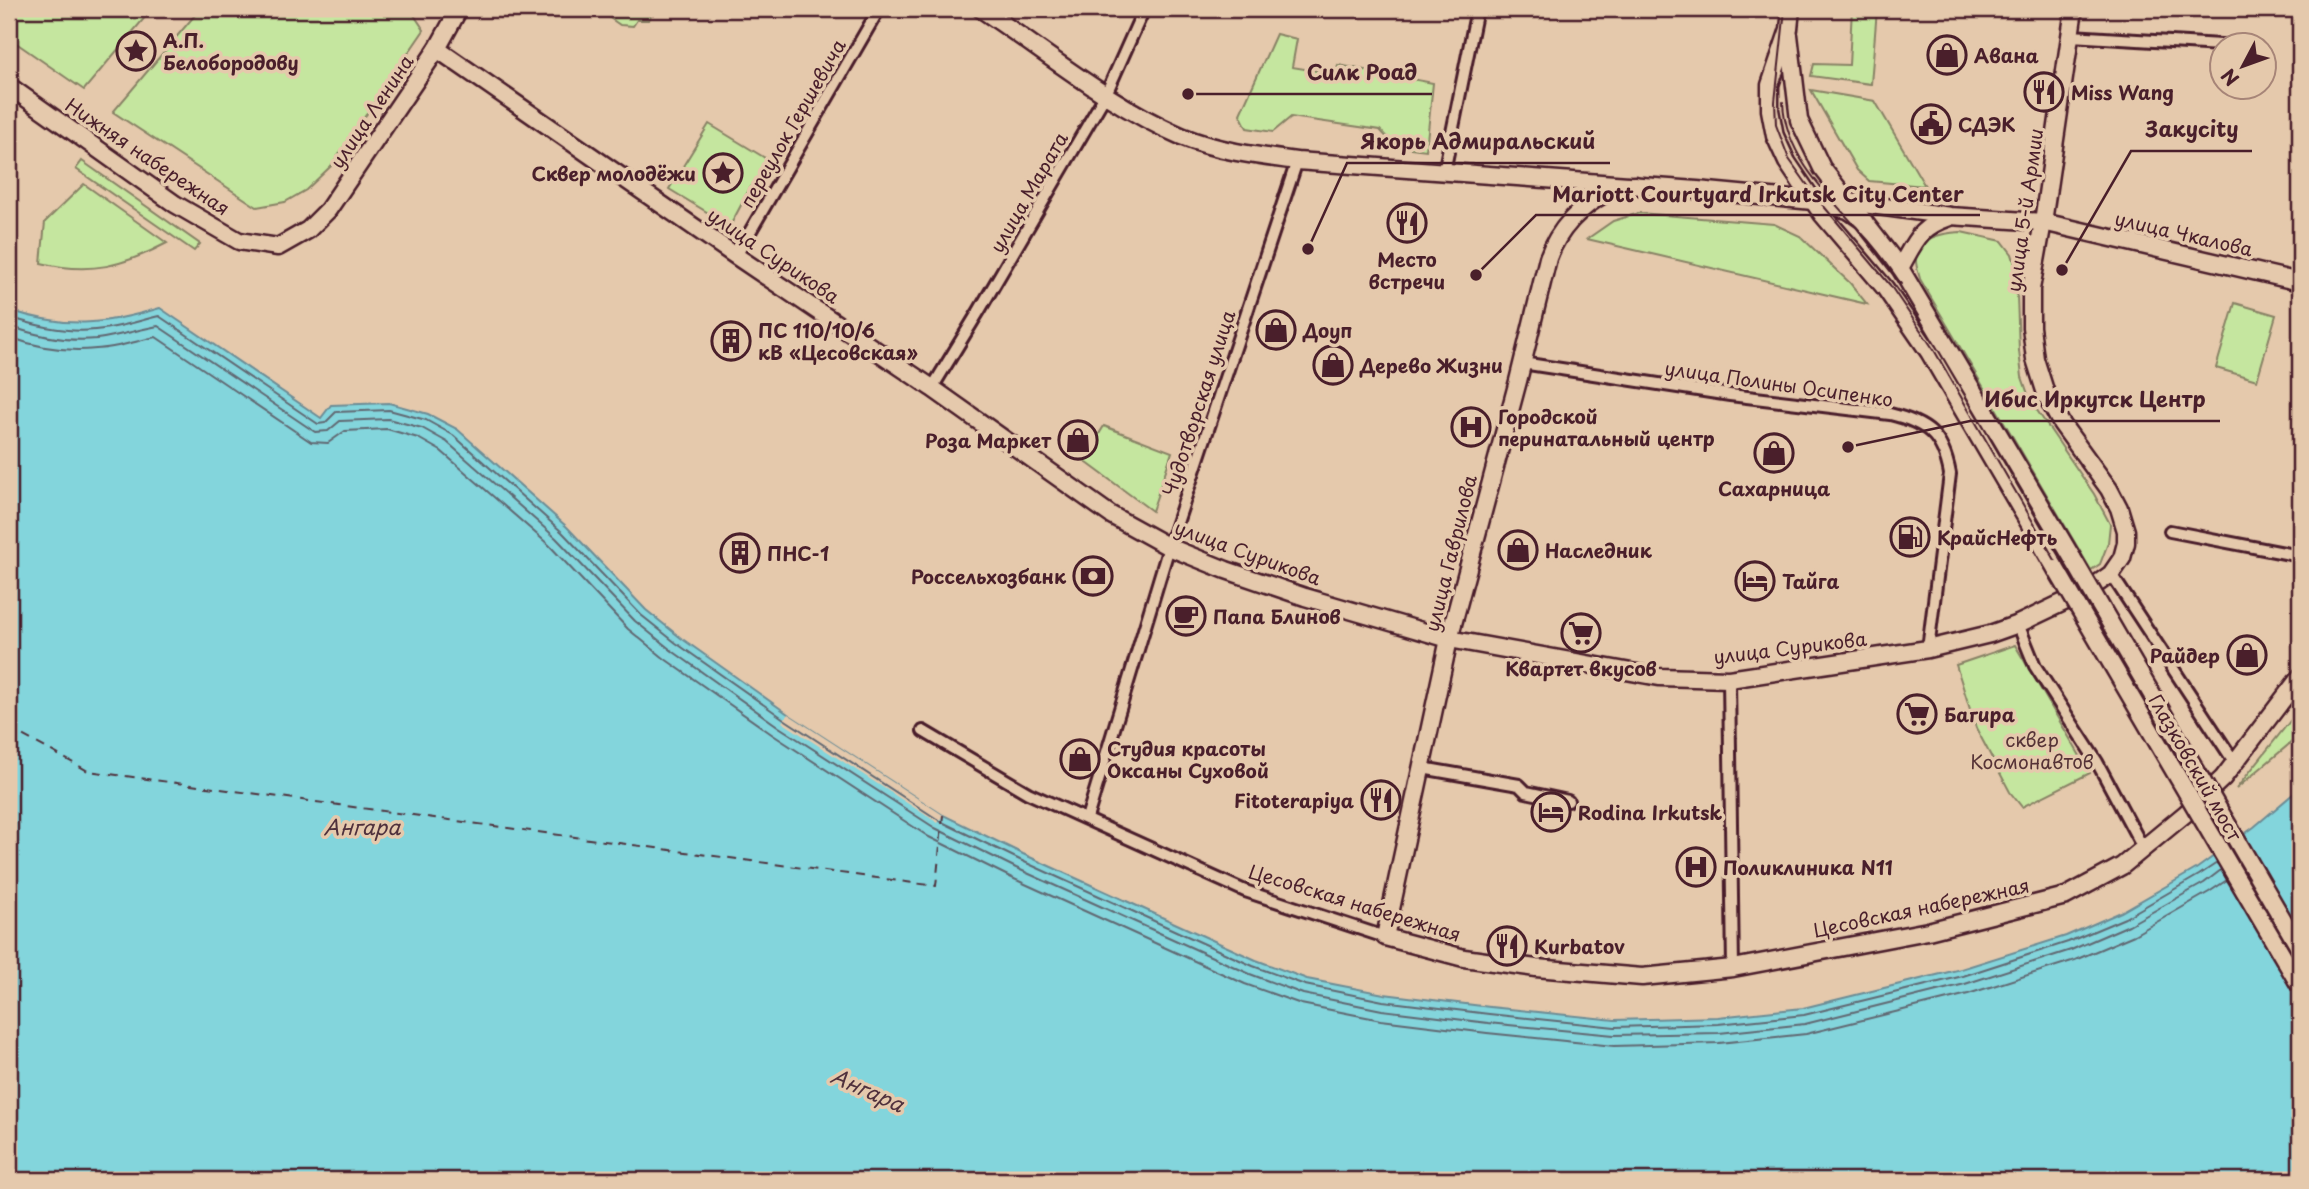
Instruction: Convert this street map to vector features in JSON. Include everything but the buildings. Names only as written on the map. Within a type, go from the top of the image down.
[{"type":"main road","name":"улица Ленина","points":[[308,230],[328,210],[437,49],[459,9]]},
{"type":"main road","points":[[981,9],[1106,94],[1182,136],[1206,144],[1297,161],[1635,185],[1813,201],[1848,210],[1864,221]]},
{"type":"main road","points":[[1789,29],[1791,9]]},
{"type":"main road","name":"улица 5-й Армии","points":[[2074,9],[2031,289],[2035,359],[2047,397],[2109,489],[2124,521],[2126,543],[2122,558],[2111,574]]},
{"type":"main road","name":"Глазковский мост","points":[[1789,29],[1770,85],[1770,110],[1775,136],[1787,162],[1813,201],[1885,288],[1929,352],[2300,986]]},
{"type":"main road","name":"Глазковский мост","points":[[1789,29],[1799,120],[1822,167],[1900,268],[2300,949]]},
{"type":"main road","name":"улица Сурикова","points":[[437,49],[932,388],[1111,515],[1169,547],[1305,597],[1450,639],[1660,677],[1729,679],[1927,649],[1977,637],[2018,624],[2078,596],[2111,574]]},
{"type":"main road","name":"Нижняя набережная","points":[[9,86],[175,204],[239,241],[278,247],[308,230]]},
{"type":"main road","name":"улица Гаврилова","points":[[1385,937],[1450,639],[1548,258],[1554,240],[1590,203],[1610,191],[1635,185]]},
{"type":"main road","name":"улица Чкалова","points":[[1849,202],[1950,216],[2043,222],[2300,282]]},
{"type":"main road","points":[[1900,268],[1921,231],[1950,216]]},
{"type":"main road","name":"Цесовская набережная","points":[[1385,937],[1464,958],[1536,968],[1642,977],[1733,968],[1928,931],[2066,896],[2122,866],[2185,814],[2223,778],[2300,677]]},
{"type":"street","name":"переулок Гершевича","points":[[736,256],[879,9]]},
{"type":"street","name":"улица Марата","points":[[932,388],[1106,94],[1144,9]]},
{"type":"street","points":[[1444,172],[1477,9]]},
{"type":"street","points":[[2071,36],[2208,44]]},
{"type":"street","name":"Чудотворская улица","points":[[1087,818],[1169,547],[1297,161]]},
{"type":"street","name":"улица Полины Осипенко","points":[[1522,363],[1717,393],[1890,414],[1914,420],[1932,432],[1947,455],[1950,474],[1927,649]]},
{"type":"street","points":[[2170,531],[2300,556]]},
{"type":"street","points":[[2111,574],[2235,763]]},
{"type":"street","points":[[2018,624],[2035,666],[2097,762],[2143,848]]},
{"type":"street","points":[[1729,679],[1733,968]]},
{"type":"street","name":"Цесовская набережная","points":[[923,731],[1028,793],[1245,891],[1385,937]]},
{"type":"street","points":[[1422,768],[1519,785],[1525,792],[1568,801]]},
{"type":"green space","points":[[9,9],[152,9],[84,90],[9,38]]},
{"type":"green space","points":[[200,9],[410,9],[424,30],[331,166],[306,190],[285,202],[257,207],[113,112]]},
{"type":"green space","points":[[597,9],[653,9],[649,20],[637,20],[633,26],[620,25]]},
{"type":"green space","points":[[1852,9],[1877,9],[1871,84],[1811,76],[1814,64],[1849,65]]},
{"type":"green space","points":[[1276,34],[1297,39],[1292,67],[1335,74],[1338,65],[1433,83],[1426,150],[1395,146],[1380,130],[1291,117],[1273,132],[1247,128],[1240,114]]},
{"type":"green space","points":[[1811,90],[1875,101],[1925,186],[1869,181],[1857,170]]},
{"type":"green space","points":[[709,124],[770,161],[749,190],[730,226],[669,189]]},
{"type":"green space","points":[[82,161],[200,244],[194,251],[76,169]]},
{"type":"green space","points":[[84,184],[167,243],[136,258],[106,266],[76,268],[41,263],[45,222]]},
{"type":"green space","points":[[1639,213],[1774,224],[1800,236],[1850,283],[1867,304],[1587,239],[1613,221]]},
{"type":"green space","points":[[1961,232],[2002,241],[2012,254],[2016,267],[2022,377],[2030,400],[2094,494],[2110,524],[2108,543],[2100,564],[2091,570],[1920,279],[1916,261],[1920,246],[1938,235]]},
{"type":"green space","points":[[2235,303],[2276,315],[2257,380],[2216,368]]},
{"type":"green space","points":[[1104,426],[1172,452],[1152,511],[1083,460]]},
{"type":"green space","name":"сквер Космонавтов","points":[[2015,645],[2090,773],[2022,807],[2010,792],[1976,728],[1956,665]]},
{"type":"green space","points":[[2300,706],[2300,735],[2236,789],[2294,716]]},
{"type":"water","name":"Ангара","points":[[160,308],[321,418],[331,405],[389,403],[428,414],[457,429],[567,527],[646,610],[681,638],[788,714],[943,815],[1256,960],[1307,979],[1384,994],[1615,1020],[1718,1017],[1803,1008],[1961,969],[2066,936],[2121,912],[2196,869],[2254,827],[2300,788],[2300,1180],[9,1180],[9,310],[49,320],[84,322],[120,318]]},
{"type":"pier","points":[[788,714],[943,815],[938,823],[782,722]]},
{"type":"pier","points":[[2243,831],[2300,929],[2300,1003],[2212,853]]},
{"type":"ferry route","points":[[9,728],[88,771],[936,886],[943,815]]},
{"type":"tram line","points":[[1785,9],[1775,102],[1776,125],[1789,159],[1816,197],[1890,285],[1934,350],[2300,976]]},
{"type":"tram line","points":[[1783,102],[1792,142],[1802,160],[1901,284]]},
{"type":"place","name":"А.П. Белобородову","points":[[136,51]]},
{"type":"place","name":"Авана","points":[[1947,55]]},
{"type":"place","name":"Miss Wang","points":[[2044,92]]},
{"type":"place","name":"Силк Роад","points":[[1188,94]]},
{"type":"place","name":"СДЭК","points":[[1931,124]]},
{"type":"place","name":"Сквер молодёжи","points":[[723,173]]},
{"type":"place","name":"Место встречи","points":[[1407,223]]},
{"type":"place","name":"Якорь Адмиральский","points":[[1308,249]]},
{"type":"place","name":"Закуcity","points":[[2062,270]]},
{"type":"place","name":"Mariott Courtyard Irkutsk City Center","points":[[1476,275]]},
{"type":"place","name":"Доуп","points":[[1276,330]]},
{"type":"place","name":"ПС 110/10/6 кВ «Цесовская»","points":[[731,341]]},
{"type":"place","name":"Дерево Жизни","points":[[1333,365]]},
{"type":"place","name":"Городской перинатальный центр","points":[[1471,427]]},
{"type":"place","name":"Роза Маркет","points":[[1078,440]]},
{"type":"place","name":"Ибис Иркутск Центр","points":[[1848,447]]},
{"type":"place","name":"Сахарница","points":[[1774,453]]},
{"type":"place","name":"КрайсНефть","points":[[1910,537]]},
{"type":"place","name":"Наследник","points":[[1518,550]]},
{"type":"place","name":"ПНС-1","points":[[740,553]]},
{"type":"place","name":"Россельхозбанк","points":[[1093,576]]},
{"type":"place","name":"Тайга","points":[[1755,581]]},
{"type":"place","name":"Папа Блинов","points":[[1186,616]]},
{"type":"place","name":"Квартет вкусов","points":[[1581,633]]},
{"type":"place","name":"Райдер","points":[[2247,655]]},
{"type":"place","name":"Багира","points":[[1917,714]]},
{"type":"place","name":"Студия красоты Оксаны Суховой","points":[[1080,759]]},
{"type":"place","name":"Fitoterapiya","points":[[1381,800]]},
{"type":"place","name":"Rodina Irkutsk","points":[[1551,812]]},
{"type":"place","name":"Поликлиника N11","points":[[1696,867]]},
{"type":"place","name":"Kurbatov","points":[[1507,946]]}]
